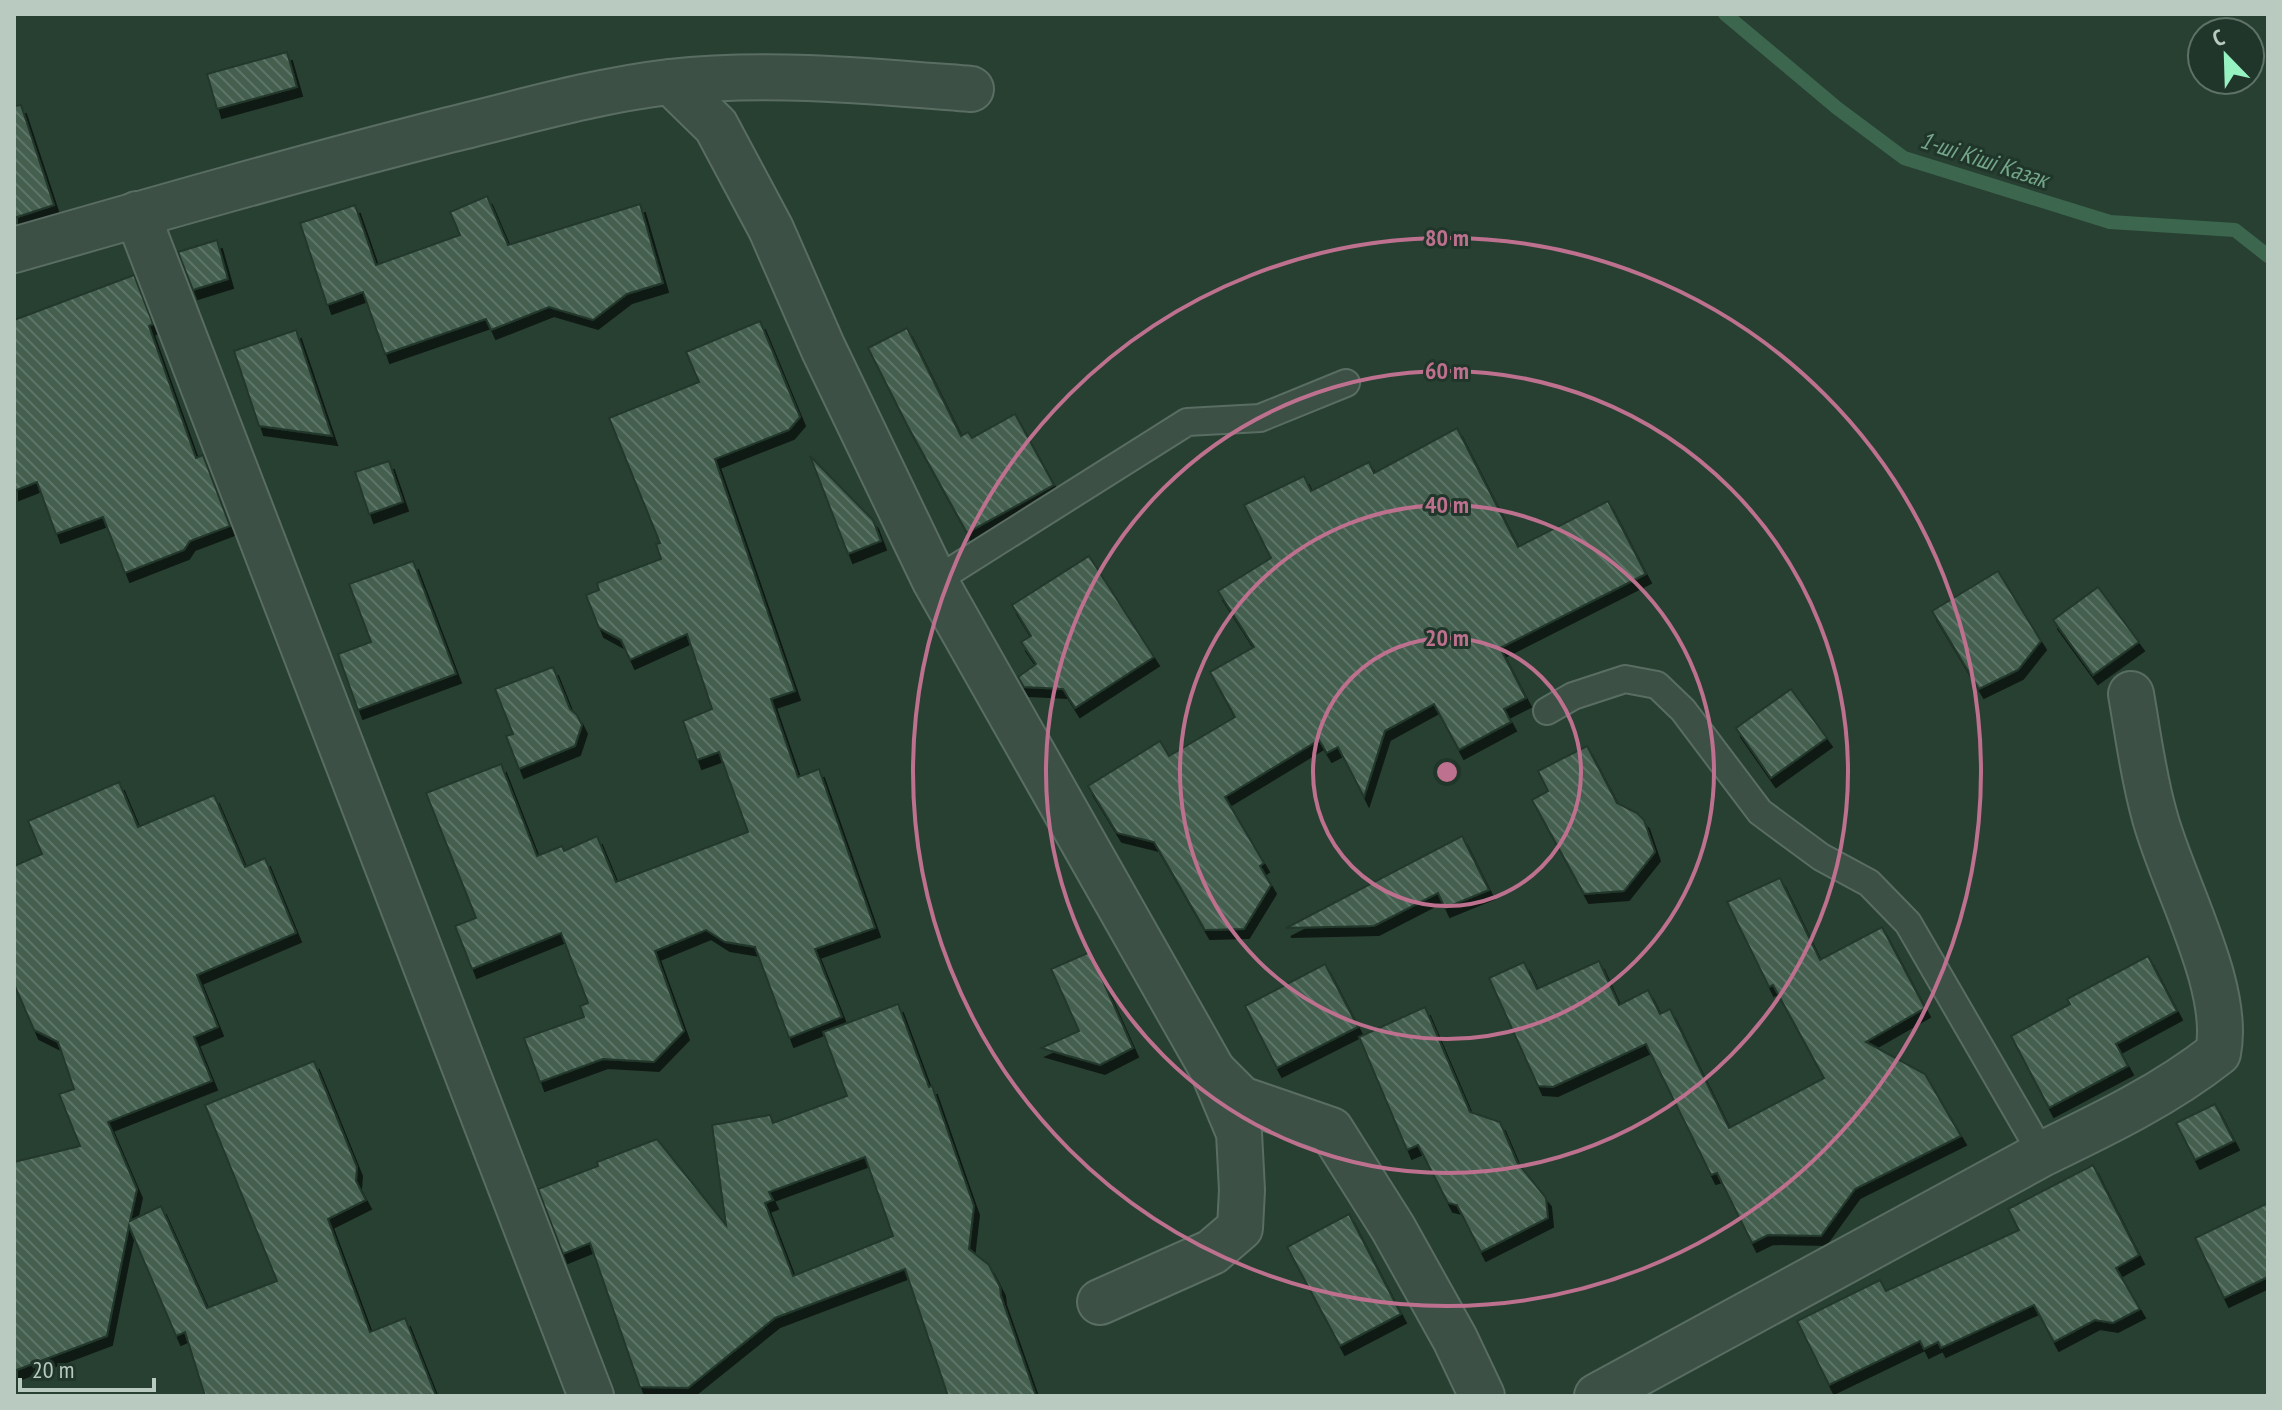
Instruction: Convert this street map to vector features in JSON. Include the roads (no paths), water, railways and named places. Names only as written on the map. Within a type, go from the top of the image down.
[{"type":"street","points":[[14,250],[291,170],[585,95],[671,82],[835,79],[971,89]]},
{"type":"street","points":[[671,82],[716,126],[771,229],[823,348],[935,581],[1213,1071],[1239,1133],[1240,1228],[1212,1252],[1100,1302]]},
{"type":"street","points":[[137,214],[591,1396]]},
{"type":"street","points":[[1597,1396],[2042,1154],[2096,1128],[2218,1053],[2222,1034],[2216,996],[2154,815],[2131,694]]},
{"type":"street","points":[[1213,1071],[1241,1099],[1331,1130],[1393,1228],[1455,1339],[1482,1396]]},
{"type":"lane","points":[[935,581],[1187,422],[1260,418],[1346,383]]},
{"type":"lane","points":[[1547,711],[1573,696],[1625,679],[1657,685],[1683,710],[1760,812],[1821,857],[1869,883],[1908,923],[2042,1154]]},
{"type":"waterway","name":"1-ші Кіші Казак","points":[[1725,14],[1837,108],[1904,158],[2110,222],[2235,230],[2268,256]]}]
